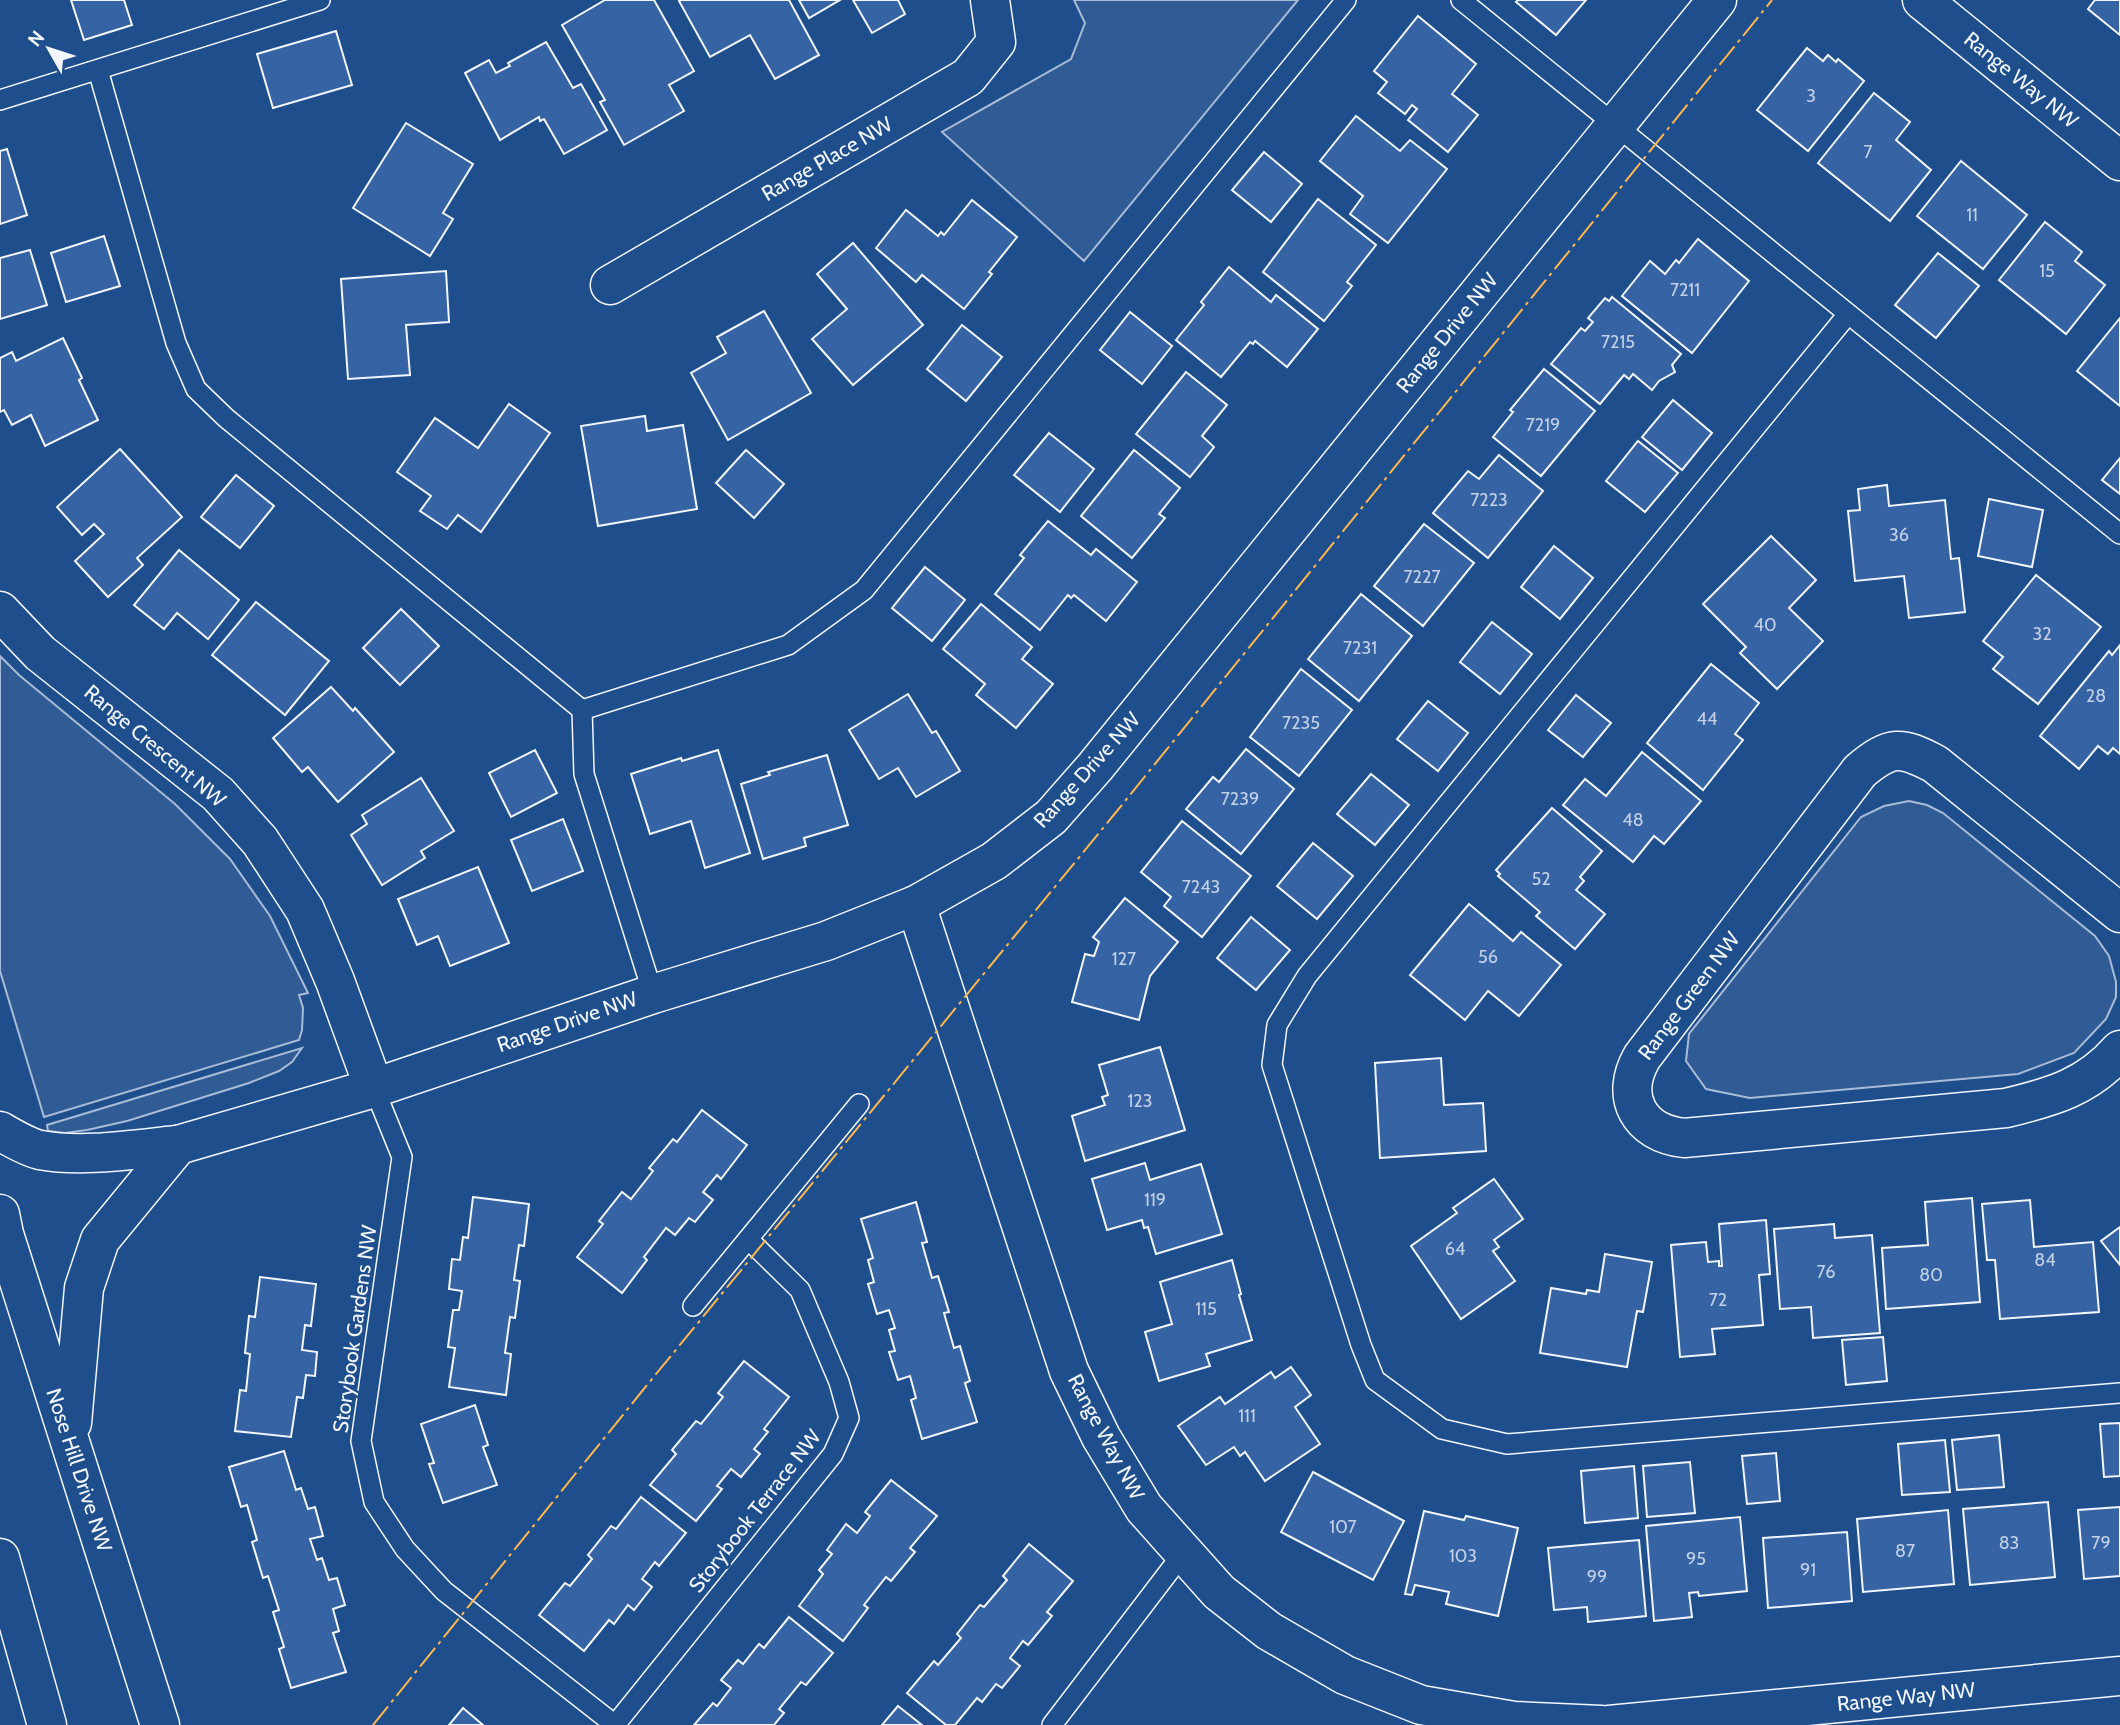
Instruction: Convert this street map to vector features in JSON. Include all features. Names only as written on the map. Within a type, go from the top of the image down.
[{"type":"street","name":"Range Place NW","points":[[610,285],[968,77],[996,42],[990,0]]},
{"type":"street","name":"Range Drive NW","points":[[0,1131],[38,1150],[50,1151],[96,1153],[178,1145],[374,1088],[653,994],[826,941],[916,905],[994,861],[1051,817],[1095,767],[1717,0]]},
{"type":"street","name":"Range Way NW","points":[[1922,0],[2120,161]]},
{"type":"street","name":"Range Crescent NW","points":[[0,611],[40,653],[218,794],[260,841],[305,910],[335,981],[374,1088]]},
{"type":"street","name":"Range Green NW","points":[[2120,913],[1936,764],[1911,751],[1879,754],[1860,771],[1642,1057],[1635,1068],[1632,1094],[1635,1107],[1644,1121],[1669,1136],[1684,1138],[2006,1108],[2053,1097],[2089,1079],[2120,1050]]},
{"type":"street","name":"Range Way NW","points":[[916,905],[1069,1371],[1101,1437],[1144,1508],[1219,1592],[1269,1631],[1345,1675],[1421,1705],[1514,1721],[1601,1725]]},
{"type":"street","points":[[70,1442],[84,1288],[100,1240],[178,1145]]},
{"type":"street","name":"Nose Hill Drive NW","points":[[0,1214],[160,1725]]},
{"type":"street","points":[[0,1558],[47,1725]]},
{"type":"street","name":"Range Way NW","points":[[1609,1725],[2120,1676]]},
{"type":"lane","points":[[0,100],[320,0]]},
{"type":"lane","points":[[582,710],[788,645],[864,590],[1346,0]]},
{"type":"lane","points":[[1461,0],[2120,534]]},
{"type":"lane","points":[[98,70],[176,343],[196,389],[226,418],[582,710],[584,774],[653,994]]},
{"type":"lane","points":[[1848,314],[1307,976],[1277,1025],[1272,1065],[1361,1345],[1375,1380],[1442,1429],[1507,1444],[2120,1393]]},
{"type":"lane","name":"Storybook Gardens NW","points":[[374,1088],[402,1157],[361,1441],[374,1502],[405,1549],[444,1591],[615,1725]]},
{"type":"lane","points":[[693,1306],[859,1104]]},
{"type":"lane","name":"Storybook Terrace NW","points":[[615,1725],[833,1454],[849,1418],[839,1382],[800,1290],[749,1240]]},
{"type":"lane","points":[[1052,1725],[1184,1552]]},
{"type":"shaded area","points":[[1074,0],[1298,0],[1084,261],[942,132],[1071,59],[1085,23]]},
{"type":"shaded area","points":[[0,656],[19,675],[175,804],[230,859],[270,916],[308,993],[299,995],[303,1008],[299,1040],[44,1117],[0,971]]},
{"type":"shaded area","points":[[1909,801],[1927,805],[1943,813],[2095,936],[2109,956],[2116,982],[2116,997],[2106,1019],[2074,1053],[2018,1074],[1750,1098],[1706,1089],[1686,1061],[1689,1034],[1861,817],[1884,806]]},
{"type":"shaded area","points":[[302,1048],[292,1062],[279,1071],[249,1083],[127,1121],[65,1133],[48,1131],[47,1125]]},
{"type":"building","points":[[71,0],[124,0],[132,25],[84,40]]},
{"type":"building","points":[[605,0],[654,0],[694,71],[669,85],[684,111],[624,145],[600,102],[605,100],[562,25]]},
{"type":"building","points":[[789,0],[819,55],[775,79],[750,35],[710,57],[679,1]]},
{"type":"building","points":[[799,0],[840,0],[809,18]]},
{"type":"building","points":[[853,0],[898,0],[905,14],[872,33]]},
{"type":"building","points":[[1586,0],[1556,35],[1516,2]]},
{"type":"building","points":[[2095,0],[2120,0],[2120,35],[2088,9]]},
{"type":"building","points":[[1418,16],[1476,64],[1452,94],[1478,115],[1448,152],[1408,120],[1417,109],[1412,105],[1405,114],[1378,93],[1387,82],[1374,71]]},
{"type":"building","points":[[336,31],[352,85],[273,108],[257,54]]},
{"type":"building","points":[[546,42],[573,88],[581,84],[607,130],[564,154],[544,119],[540,121],[539,117],[500,140],[465,73],[489,60],[496,73],[510,66],[508,63]]},
{"type":"building","points":[[1807,48],[1823,61],[1828,55],[1836,62],[1838,59],[1864,81],[1808,151],[1757,110]]},
{"type":"building","points":[[1874,93],[1910,122],[1896,140],[1931,170],[1890,221],[1818,163]]},
{"type":"building","points":[[1356,116],[1400,151],[1410,140],[1447,169],[1388,243],[1350,214],[1363,196],[1320,161]]},
{"type":"building","points":[[406,123],[473,164],[443,213],[453,219],[430,256],[353,208]]},
{"type":"building","points":[[7,149],[27,215],[0,224],[0,151]]},
{"type":"building","points":[[1264,152],[1302,184],[1271,222],[1232,190]]},
{"type":"building","points":[[1961,161],[2027,215],[1983,269],[1917,216]]},
{"type":"building","points":[[1318,199],[1376,245],[1347,282],[1352,286],[1324,321],[1263,272]]},
{"type":"building","points":[[972,200],[1017,237],[964,309],[922,275],[916,282],[876,248],[906,210],[938,236],[941,232],[944,235]]},
{"type":"building","points":[[2045,222],[2082,252],[2075,261],[2105,285],[2066,334],[1999,280]]},
{"type":"building","points":[[104,236],[120,286],[66,302],[51,253]]},
{"type":"building","points":[[1698,239],[1749,281],[1692,353],[1622,296],[1650,261],[1665,274],[1676,260],[1679,263]]},
{"type":"building","points":[[853,243],[923,325],[853,385],[812,339],[847,309],[817,274]]},
{"type":"building","points":[[30,250],[47,305],[0,319],[0,258]]},
{"type":"building","points":[[1938,253],[1979,286],[1936,338],[1895,305]]},
{"type":"building","points":[[1229,267],[1271,302],[1276,295],[1318,329],[1287,367],[1255,341],[1253,344],[1250,342],[1221,377],[1176,340]]},
{"type":"building","points":[[446,271],[449,322],[406,325],[410,375],[348,379],[341,279]]},
{"type":"building","points":[[1612,297],[1681,354],[1672,365],[1675,372],[1659,381],[1652,390],[1633,374],[1629,379],[1624,375],[1600,404],[1551,364],[1581,328],[1585,331],[1593,322],[1588,318],[1605,298],[1609,301]]},
{"type":"building","points":[[764,311],[811,393],[728,440],[691,373],[726,353],[717,337]]},
{"type":"building","points":[[1130,312],[1172,346],[1142,384],[1100,350]]},
{"type":"building","points":[[2120,318],[2120,406],[2077,371]]},
{"type":"building","points":[[962,325],[1002,357],[966,401],[927,369]]},
{"type":"building","points":[[63,338],[98,420],[45,446],[31,415],[12,425],[4,410],[0,412],[0,358],[12,352],[16,361]]},
{"type":"building","points":[[1544,369],[1595,411],[1541,476],[1493,437],[1513,412],[1510,410]]},
{"type":"building","points":[[1186,372],[1227,405],[1202,436],[1214,447],[1190,477],[1136,434]]},
{"type":"building","points":[[1673,400],[1712,433],[1682,470],[1642,437]]},
{"type":"building","points":[[509,404],[550,433],[481,532],[458,515],[447,529],[420,511],[431,496],[397,472],[435,418],[478,448]]},
{"type":"building","points":[[645,416],[647,431],[683,425],[697,509],[598,526],[581,426]]},
{"type":"building","points":[[1049,433],[1094,469],[1060,512],[1014,475]]},
{"type":"building","points":[[1638,441],[1678,473],[1645,512],[1606,481]]},
{"type":"building","points":[[120,449],[182,517],[137,558],[143,565],[108,597],[75,561],[104,534],[94,524],[82,535],[57,507]]},
{"type":"building","points":[[746,450],[784,484],[754,518],[716,483]]},
{"type":"building","points":[[1134,450],[1180,488],[1159,514],[1165,518],[1132,558],[1081,516]]},
{"type":"building","points":[[1499,455],[1543,491],[1488,558],[1433,513],[1468,471],[1479,479]]},
{"type":"building","points":[[2120,458],[2120,494],[2102,480]]},
{"type":"building","points":[[236,475],[274,506],[240,548],[201,517]]},
{"type":"building","points":[[1887,485],[1889,506],[1945,500],[1951,559],[1959,558],[1965,612],[1909,618],[1904,576],[1855,581],[1848,511],[1860,510],[1858,489]]},
{"type":"building","points":[[1989,499],[2043,510],[2032,567],[1978,556]]},
{"type":"building","points":[[1048,521],[1091,555],[1096,549],[1137,582],[1106,621],[1074,595],[1071,598],[1068,595],[1040,630],[995,594],[1024,558],[1020,555]]},
{"type":"building","points":[[1424,524],[1474,563],[1423,626],[1374,586]]},
{"type":"building","points":[[1771,536],[1816,580],[1789,608],[1823,641],[1777,689],[1740,653],[1746,647],[1703,604]]},
{"type":"building","points":[[1554,546],[1593,578],[1560,619],[1521,587]]},
{"type":"building","points":[[179,550],[239,600],[208,639],[177,613],[164,629],[134,605]]},
{"type":"building","points":[[925,567],[965,600],[932,641],[892,608]]},
{"type":"building","points":[[2036,575],[2101,627],[2038,704],[1993,669],[2003,657],[1983,641]]},
{"type":"building","points":[[1361,594],[1412,636],[1359,701],[1308,659]]},
{"type":"building","points":[[256,602],[329,661],[285,715],[212,655]]},
{"type":"building","points":[[981,604],[1032,647],[1022,659],[1053,684],[1016,728],[976,695],[985,684],[943,649]]},
{"type":"building","points":[[401,609],[439,646],[400,685],[363,648]]},
{"type":"building","points":[[1492,622],[1532,654],[1500,694],[1460,662]]},
{"type":"building","points":[[2120,645],[2120,754],[2113,748],[2108,754],[2098,746],[2079,769],[2040,736],[2109,651],[2112,655]]},
{"type":"building","points":[[1711,664],[1759,703],[1735,734],[1743,740],[1703,790],[1647,743]]},
{"type":"building","points":[[1301,669],[1352,710],[1299,776],[1250,737]]},
{"type":"building","points":[[331,687],[353,711],[355,708],[394,752],[338,802],[308,767],[302,772],[273,738]]},
{"type":"building","points":[[908,694],[932,733],[936,731],[960,771],[916,797],[898,768],[879,779],[849,730]]},
{"type":"building","points":[[1576,695],[1611,723],[1583,757],[1548,730]]},
{"type":"building","points":[[1428,701],[1468,733],[1438,771],[1397,739]]},
{"type":"building","points":[[1246,749],[1294,789],[1241,854],[1186,809],[1213,777],[1219,782]]},
{"type":"building","points":[[535,750],[557,793],[511,817],[489,773]]},
{"type":"building","points":[[718,750],[750,853],[705,868],[691,821],[650,834],[631,774],[681,758],[682,761]]},
{"type":"building","points":[[1642,752],[1701,801],[1664,844],[1654,836],[1633,862],[1563,805],[1585,779],[1606,796]]},
{"type":"building","points":[[827,755],[848,825],[804,838],[806,846],[763,859],[741,784],[770,775],[768,772]]},
{"type":"building","points":[[1371,774],[1409,805],[1375,845],[1337,814]]},
{"type":"building","points":[[421,778],[454,831],[421,851],[425,858],[382,885],[351,835],[367,824],[362,815]]},
{"type":"building","points":[[1552,808],[1602,851],[1580,877],[1584,881],[1576,890],[1605,914],[1575,949],[1536,916],[1540,912],[1498,876],[1500,874],[1496,870]]},
{"type":"building","points":[[563,819],[583,871],[532,891],[511,840]]},
{"type":"building","points":[[1182,821],[1251,876],[1202,937],[1164,906],[1171,897],[1141,872]]},
{"type":"building","points":[[1313,843],[1353,876],[1317,919],[1277,886]]},
{"type":"building","points":[[478,867],[509,943],[450,966],[438,936],[417,945],[398,899]]},
{"type":"building","points":[[1125,898],[1178,942],[1150,976],[1139,1020],[1072,1002],[1085,954],[1094,956],[1099,942],[1093,937]]},
{"type":"building","points":[[1469,904],[1513,941],[1521,932],[1561,965],[1519,1016],[1488,991],[1465,1020],[1410,975]]},
{"type":"building","points":[[1251,917],[1290,950],[1256,990],[1217,958]]},
{"type":"building","points":[[1160,1047],[1185,1130],[1085,1161],[1072,1116],[1105,1105],[1102,1097],[1108,1095],[1099,1065]]},
{"type":"building","points":[[1441,1058],[1444,1105],[1483,1103],[1486,1151],[1380,1158],[1375,1063]]},
{"type":"building","points":[[702,1110],[747,1145],[721,1179],[717,1175],[703,1192],[713,1200],[695,1222],[689,1218],[675,1235],[666,1228],[644,1257],[647,1260],[622,1293],[577,1257],[603,1224],[599,1221],[622,1192],[631,1199],[653,1171],[649,1168],[673,1139],[677,1142]]},
{"type":"building","points":[[1145,1163],[1150,1180],[1201,1164],[1222,1234],[1156,1254],[1148,1227],[1144,1228],[1142,1220],[1107,1230],[1092,1179]]},
{"type":"building","points":[[1494,1179],[1523,1219],[1494,1240],[1499,1247],[1493,1251],[1515,1281],[1461,1319],[1411,1246],[1457,1213],[1453,1208]]},
{"type":"building","points":[[473,1197],[529,1204],[524,1246],[519,1245],[514,1280],[520,1281],[515,1318],[510,1317],[505,1353],[511,1354],[506,1395],[449,1387],[455,1348],[448,1347],[453,1310],[459,1310],[462,1291],[449,1289],[452,1259],[460,1260],[463,1237],[468,1238]]},
{"type":"building","points":[[1972,1198],[1980,1302],[1886,1309],[1882,1248],[1928,1245],[1925,1202]]},
{"type":"building","points":[[2030,1200],[2034,1247],[2093,1242],[2099,1312],[2000,1319],[1995,1260],[1987,1260],[1982,1204]]},
{"type":"building","points":[[916,1202],[927,1242],[922,1243],[932,1278],[938,1276],[949,1312],[944,1313],[954,1348],[960,1346],[970,1381],[965,1383],[977,1422],[922,1439],[911,1400],[916,1398],[910,1376],[898,1380],[889,1352],[895,1351],[889,1330],[895,1328],[889,1310],[877,1314],[868,1284],[874,1282],[868,1260],[873,1258],[861,1219]]},
{"type":"building","points":[[1766,1220],[1770,1274],[1759,1275],[1763,1325],[1712,1329],[1715,1354],[1680,1357],[1671,1245],[1706,1242],[1708,1262],[1719,1261],[1719,1266],[1722,1266],[1719,1224]]},
{"type":"building","points":[[1834,1224],[1835,1238],[1872,1235],[1880,1333],[1813,1338],[1811,1307],[1780,1309],[1774,1229]]},
{"type":"building","points":[[2120,1227],[2120,1265],[2101,1241]]},
{"type":"building","points":[[1605,1254],[1652,1262],[1643,1312],[1637,1311],[1627,1367],[1540,1353],[1551,1288],[1586,1294],[1587,1290],[1599,1292]]},
{"type":"building","points":[[1232,1260],[1252,1340],[1206,1354],[1210,1366],[1159,1381],[1145,1332],[1172,1324],[1160,1282]]},
{"type":"building","points":[[260,1277],[316,1284],[311,1326],[305,1325],[302,1350],[317,1352],[315,1376],[306,1375],[303,1398],[297,1397],[291,1437],[235,1431],[240,1390],[246,1391],[250,1354],[245,1353],[249,1316],[255,1317]]},
{"type":"building","points":[[1883,1337],[1887,1381],[1846,1385],[1842,1340]]},
{"type":"building","points":[[744,1361],[789,1397],[764,1429],[768,1432],[754,1449],[760,1454],[741,1477],[731,1469],[717,1486],[722,1489],[696,1521],[650,1485],[676,1454],[672,1450],[696,1421],[701,1424],[723,1397],[718,1393]]},
{"type":"building","points":[[1291,1367],[1311,1395],[1295,1407],[1320,1444],[1265,1481],[1245,1452],[1240,1456],[1234,1447],[1206,1465],[1178,1426],[1220,1397],[1225,1404],[1271,1372],[1275,1378]]},
{"type":"building","points":[[475,1405],[488,1445],[483,1447],[497,1485],[443,1503],[429,1464],[434,1463],[421,1424]]},
{"type":"building","points":[[2120,1423],[2120,1476],[2104,1477],[2100,1424]]},
{"type":"building","points":[[1999,1435],[2004,1487],[1957,1490],[1952,1440]]},
{"type":"building","points":[[1945,1440],[1950,1492],[1902,1495],[1898,1444]]},
{"type":"building","points":[[284,1451],[296,1490],[301,1488],[308,1509],[315,1507],[323,1536],[310,1539],[317,1560],[322,1558],[329,1580],[337,1578],[345,1605],[333,1609],[339,1631],[333,1633],[346,1672],[291,1688],[279,1649],[284,1647],[273,1612],[279,1610],[268,1576],[263,1578],[252,1542],[257,1540],[247,1505],[241,1507],[229,1467]]},
{"type":"building","points":[[1776,1453],[1780,1501],[1747,1504],[1742,1456]]},
{"type":"building","points":[[1690,1462],[1695,1513],[1647,1517],[1643,1466]]},
{"type":"building","points":[[1634,1466],[1638,1518],[1585,1523],[1581,1471]]},
{"type":"building","points":[[1313,1472],[1404,1521],[1373,1580],[1281,1532]]},
{"type":"building","points":[[891,1480],[937,1516],[910,1548],[915,1552],[891,1581],[886,1577],[864,1605],[868,1608],[843,1641],[799,1606],[823,1574],[819,1570],[832,1554],[827,1550],[846,1524],[857,1533],[870,1516],[865,1512]]},
{"type":"building","points":[[641,1497],[686,1533],[659,1566],[655,1562],[642,1579],[652,1587],[634,1610],[628,1605],[614,1624],[609,1620],[584,1651],[539,1615],[565,1583],[570,1586],[592,1559],[588,1555],[611,1526],[616,1529]]},
{"type":"building","points":[[2048,1502],[2055,1577],[1970,1585],[1963,1509]]},
{"type":"building","points":[[2120,1507],[2120,1576],[2084,1579],[2078,1510]]},
{"type":"building","points":[[1948,1510],[1954,1584],[1863,1592],[1857,1519]]},
{"type":"building","points":[[1424,1511],[1464,1520],[1466,1516],[1518,1528],[1498,1616],[1446,1604],[1449,1592],[1415,1585],[1412,1595],[1405,1594]]},
{"type":"building","points":[[1740,1517],[1747,1591],[1699,1596],[1698,1592],[1689,1593],[1692,1617],[1654,1621],[1646,1526]]},
{"type":"building","points":[[1847,1532],[1852,1601],[1768,1608],[1763,1538]]},
{"type":"building","points":[[1639,1540],[1646,1616],[1588,1622],[1587,1607],[1554,1610],[1548,1548]]},
{"type":"building","points":[[1029,1544],[1073,1581],[1047,1612],[1052,1616],[1028,1645],[1023,1641],[1010,1658],[1020,1666],[1002,1688],[996,1684],[982,1702],[977,1698],[955,1725],[946,1725],[907,1693],[934,1661],[938,1665],[961,1638],[957,1634],[980,1605],[984,1607],[1007,1580],[1003,1576]]},
{"type":"building","points":[[789,1617],[833,1653],[806,1685],[801,1682],[779,1709],[784,1713],[774,1725],[694,1725],[713,1703],[717,1706],[731,1688],[721,1680],[738,1660],[743,1664],[759,1644],[764,1648]]},
{"type":"building","points":[[898,1706],[922,1725],[882,1725]]},
{"type":"building","points":[[463,1708],[483,1725],[449,1725]]},
{"type":"power","points":[[373,1725],[1117,811],[1772,0]]}]
